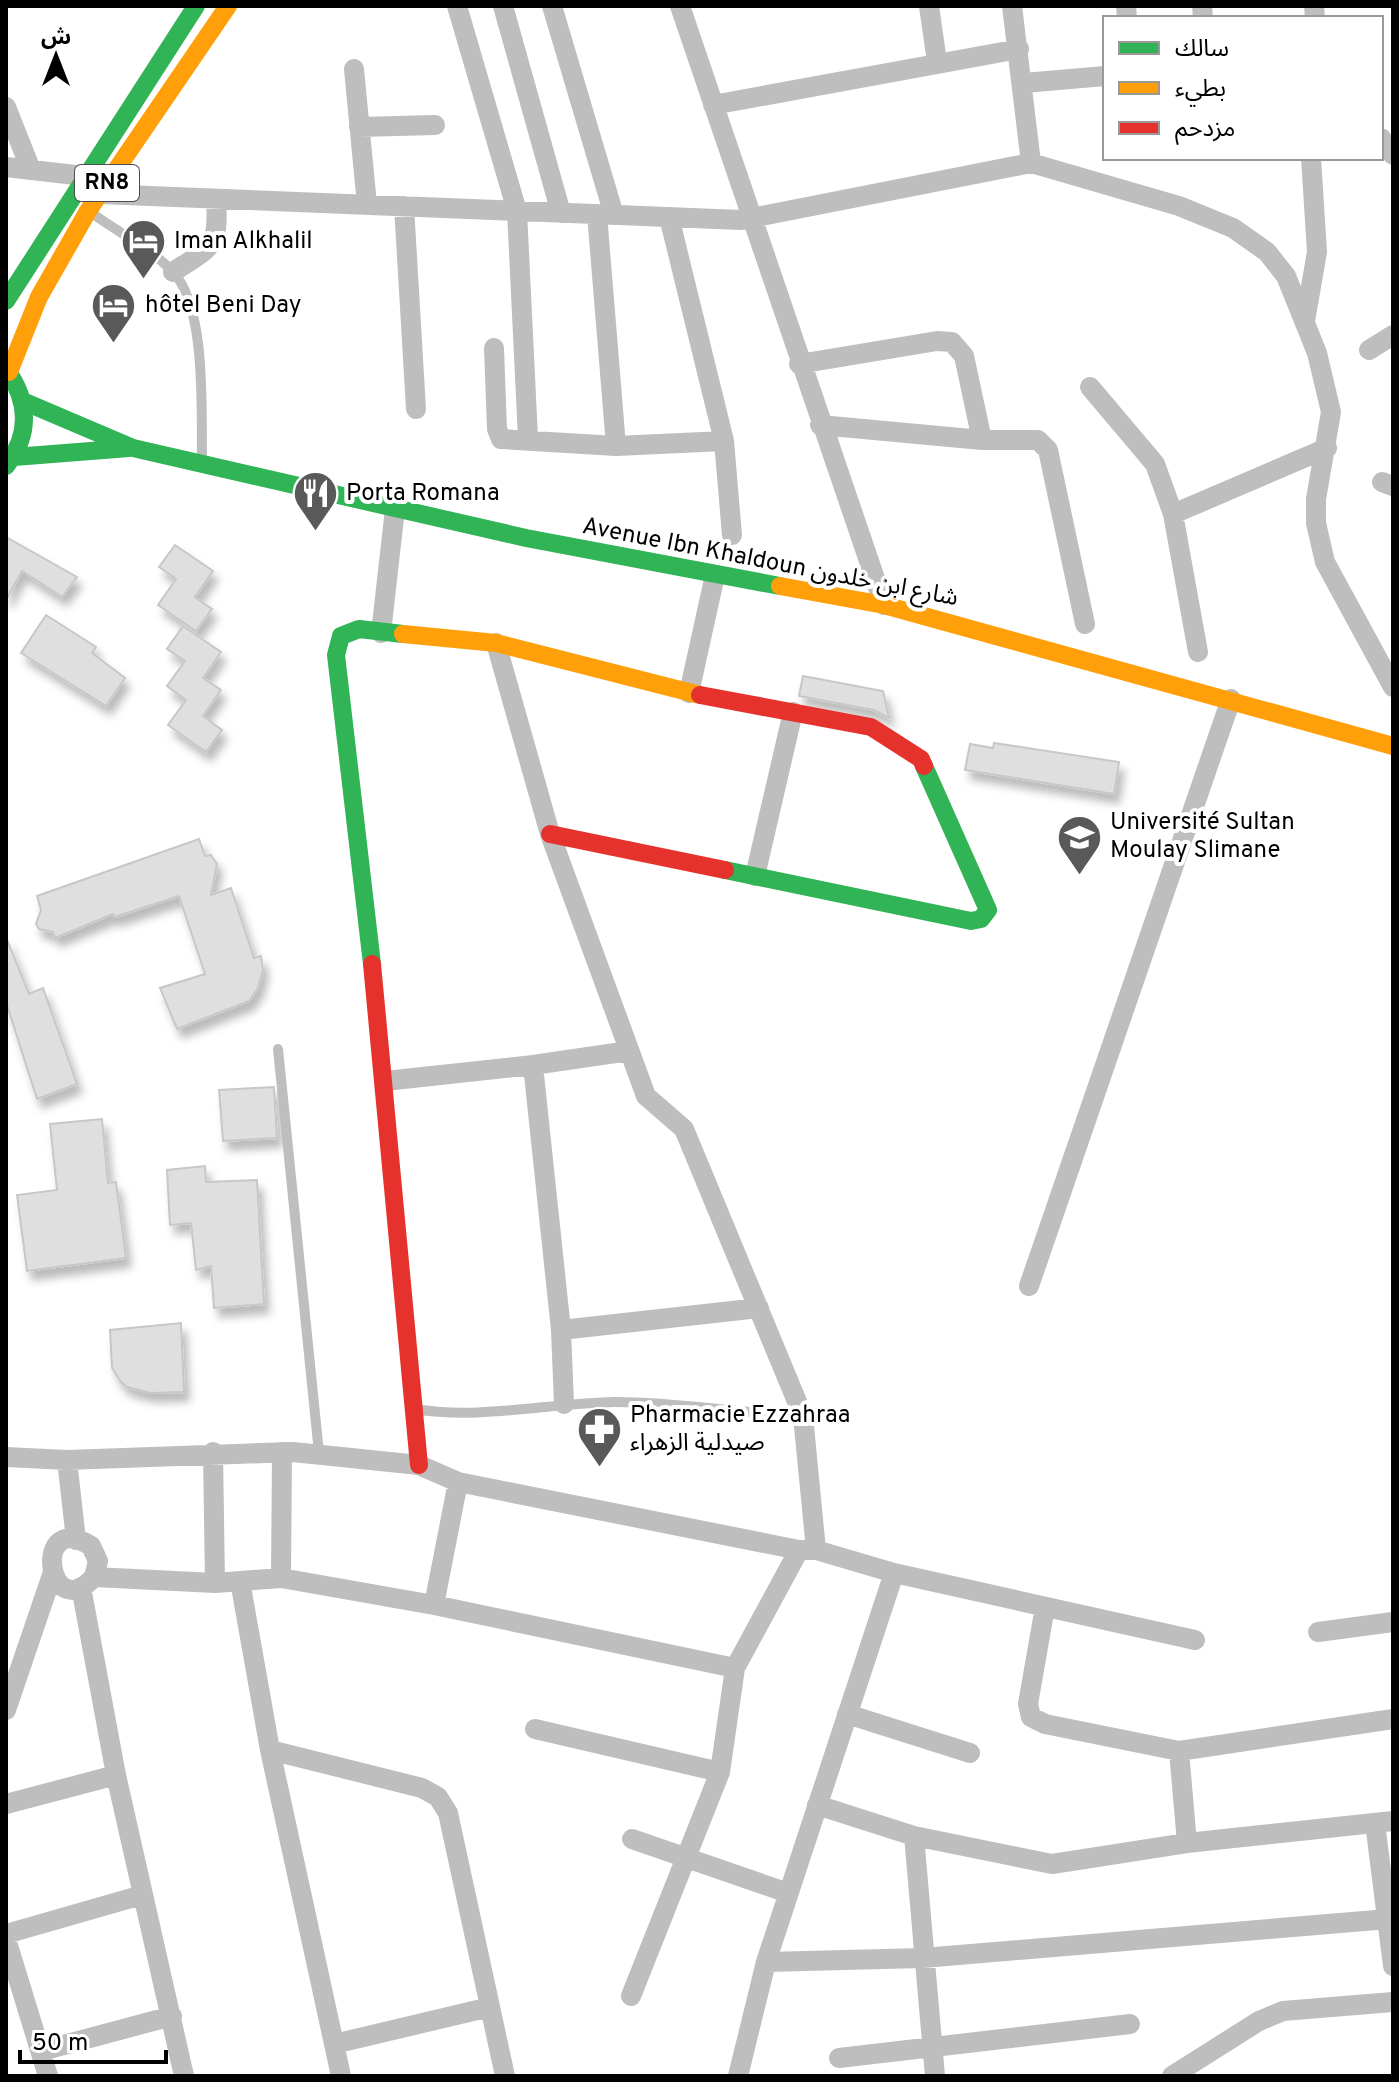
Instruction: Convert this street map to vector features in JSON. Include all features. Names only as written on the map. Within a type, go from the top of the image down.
[{"type":"street","name":"RN8","points":[[6,301],[196,6]]},
{"type":"street","name":"RN8","points":[[25,402],[7,370],[39,297],[94,202],[228,6]]},
{"type":"street","points":[[457,6],[517,211],[528,438]]},
{"type":"street","points":[[503,6],[561,213]]},
{"type":"street","points":[[552,6],[605,214],[616,446]]},
{"type":"street","points":[[680,6],[799,364],[884,605]]},
{"type":"street","points":[[929,6],[937,62]]},
{"type":"street","points":[[1012,6],[1024,83],[1031,163]]},
{"type":"street","points":[[713,105],[1019,49]]},
{"type":"street","points":[[354,69],[367,205]]},
{"type":"street","points":[[1024,83],[1103,76]]},
{"type":"street","points":[[6,107],[31,170]]},
{"type":"street","points":[[359,127],[435,125]]},
{"type":"street","points":[[1305,322],[1317,252],[1311,160]]},
{"type":"street","points":[[94,202],[216,199],[751,219],[1031,163],[1179,206],[1233,228],[1267,252],[1286,276],[1317,353],[1331,412],[1316,499],[1316,523],[1325,562],[1393,687]]},
{"type":"street","points":[[6,167],[84,176]]},
{"type":"street","points":[[173,272],[206,250],[218,232],[216,199]]},
{"type":"street","points":[[404,206],[416,409]]},
{"type":"street","points":[[669,217],[724,441],[732,535]]},
{"type":"street","points":[[1369,350],[1393,335]]},
{"type":"street","points":[[799,364],[937,341],[952,342],[964,356],[982,440]]},
{"type":"street","points":[[494,348],[497,434],[501,439],[528,438],[616,446],[724,441]]},
{"type":"street","points":[[1090,387],[1155,464],[1173,514],[1198,652]]},
{"type":"street","points":[[25,402],[133,448],[10,461],[26,421],[25,402]]},
{"type":"street","points":[[820,425],[982,440],[1038,440],[1048,450],[1085,624]]},
{"type":"street","name":"Avenue Ibn Khaldoun شارع ابن خلدون","points":[[133,448],[395,509],[715,575],[884,605],[1393,746]]},
{"type":"street","points":[[1173,514],[1327,448]]},
{"type":"street","points":[[381,633],[395,509]]},
{"type":"street","points":[[689,693],[715,575]]},
{"type":"street","points":[[419,1465],[385,1081],[336,655],[341,636],[350,632],[381,633],[496,643],[689,693],[871,727],[921,759],[988,903],[988,910],[981,919],[971,921],[550,834]]},
{"type":"street","points":[[496,643],[550,834],[646,1096],[684,1129],[803,1416],[808,1550],[735,1668],[720,1772],[631,1996]]},
{"type":"street","points":[[1029,1286],[1231,699]]},
{"type":"street","points":[[755,876],[793,712]]},
{"type":"street","points":[[385,1081],[629,1051]]},
{"type":"street","points":[[533,1065],[561,1330],[564,1404]]},
{"type":"street","points":[[561,1330],[759,1308]]},
{"type":"street","points":[[213,1452],[215,1583]]},
{"type":"street","points":[[6,1457],[67,1460],[213,1452],[282,1452],[319,1453],[419,1465],[458,1482],[808,1550],[894,1573],[1195,1640]]},
{"type":"street","points":[[281,1578],[282,1452]]},
{"type":"street","points":[[67,1460],[76,1540]]},
{"type":"street","points":[[434,1605],[458,1482]]},
{"type":"street","points":[[6,1710],[52,1575],[50,1567],[54,1550],[60,1544],[76,1540],[91,1546],[96,1553],[98,1570],[88,1582],[116,1775],[184,2076]]},
{"type":"street","points":[[738,2076],[766,1962],[894,1573]]},
{"type":"street","points":[[52,1575],[64,1586],[88,1582],[215,1583],[281,1578],[434,1605],[735,1668]]},
{"type":"street","points":[[240,1581],[270,1750],[341,2076]]},
{"type":"street","points":[[1045,1607],[1028,1704],[1031,1717],[1045,1724],[1179,1751],[1393,1719]]},
{"type":"street","points":[[1318,1632],[1393,1622]]},
{"type":"street","points":[[847,1714],[970,1753]]},
{"type":"street","points":[[535,1729],[720,1772]]},
{"type":"street","points":[[270,1750],[422,1788],[438,1797],[448,1813],[505,2076]]},
{"type":"street","points":[[1179,1751],[1187,1843]]},
{"type":"street","points":[[6,1804],[116,1775]]},
{"type":"street","points":[[817,1805],[914,1836],[1052,1864],[1187,1843],[1384,1822],[1393,1966]]},
{"type":"street","points":[[914,1836],[935,2076]]},
{"type":"street","points":[[632,1839],[788,1893]]},
{"type":"street","points":[[48,2076],[6,1936],[142,1895]]},
{"type":"street","points":[[766,1962],[923,1958],[1388,1919]]},
{"type":"street","points":[[1172,2076],[1259,2021],[1283,2011],[1393,2002]]},
{"type":"street","points":[[334,2044],[490,2007]]},
{"type":"street","points":[[41,2051],[172,2016]]},
{"type":"street","points":[[839,2058],[1130,2024]]},
{"type":"lane","points":[[94,202],[173,272],[185,291],[193,322],[201,391],[202,464]]},
{"type":"lane","points":[[278,1049],[319,1453]]},
{"type":"lane","points":[[412,1409],[445,1414],[564,1404],[663,1402],[718,1411],[803,1416]]},
{"type":"building","points":[[6,537],[77,577],[62,597],[22,571],[6,600]]},
{"type":"building","points":[[175,545],[213,571],[195,597],[212,609],[196,631],[158,605],[176,579],[159,567]]},
{"type":"building","points":[[46,615],[96,647],[92,653],[125,678],[106,706],[21,653]]},
{"type":"building","points":[[183,626],[221,652],[203,678],[221,690],[203,716],[222,730],[206,752],[168,725],[186,700],[167,686],[185,661],[167,649]]},
{"type":"building","points":[[803,676],[883,691],[889,718],[874,710],[799,696]]},
{"type":"building","points":[[994,743],[1119,762],[1114,794],[965,770],[970,744],[993,748]]},
{"type":"building","points":[[199,839],[205,856],[211,855],[217,864],[211,895],[231,888],[254,958],[261,956],[263,970],[258,988],[249,1001],[177,1029],[160,988],[205,974],[179,896],[115,917],[113,914],[55,938],[53,932],[39,929],[36,924],[41,910],[37,896]]},
{"type":"building","points":[[6,937],[29,994],[43,988],[77,1084],[37,1099],[6,1002]]},
{"type":"building","points":[[274,1087],[277,1138],[223,1141],[219,1090]]},
{"type":"building","points":[[102,1119],[108,1183],[116,1182],[126,1258],[27,1271],[17,1195],[57,1190],[50,1124]]},
{"type":"building","points":[[205,1166],[206,1182],[257,1180],[264,1304],[214,1308],[211,1266],[196,1270],[191,1223],[170,1225],[167,1170]]},
{"type":"building","points":[[181,1323],[184,1392],[151,1393],[127,1387],[121,1382],[112,1368],[110,1330]]},
{"type":"traffic: fast","points":[[6,301],[196,6]]},
{"type":"traffic: fast","points":[[6,369],[19,393],[24,418],[20,442],[6,466]]},
{"type":"traffic: fast","points":[[25,402],[133,448],[526,538],[780,586]]},
{"type":"traffic: fast","points":[[14,457],[129,448]]},
{"type":"traffic: fast","points":[[372,964],[336,655],[341,636],[359,629],[403,634]]},
{"type":"traffic: fast","points":[[725,870],[971,921],[981,919],[988,910],[924,766]]},
{"type":"traffic: slow","points":[[9,372],[39,297],[88,211],[228,6]]},
{"type":"traffic: slow","points":[[780,586],[884,605],[1393,746]]},
{"type":"traffic: slow","points":[[403,634],[496,643],[700,695]]},
{"type":"traffic: jam","points":[[700,695],[871,727],[921,759],[924,766]]},
{"type":"traffic: jam","points":[[550,834],[725,870]]},
{"type":"traffic: jam","points":[[372,964],[419,1465]]},
{"type":"place","name":"Iman Alkhalil","points":[[143,281]]},
{"type":"place","name":"hôtel Beni Day","points":[[114,345]]},
{"type":"place","name":"Porta Romana","points":[[315,533]]},
{"type":"place","name":"Université Sultan Moulay Slimane","points":[[1079,876]]},
{"type":"place","name":"Pharmacie Ezzahraa صيدلية الزهراء","points":[[599,1469]]}]
